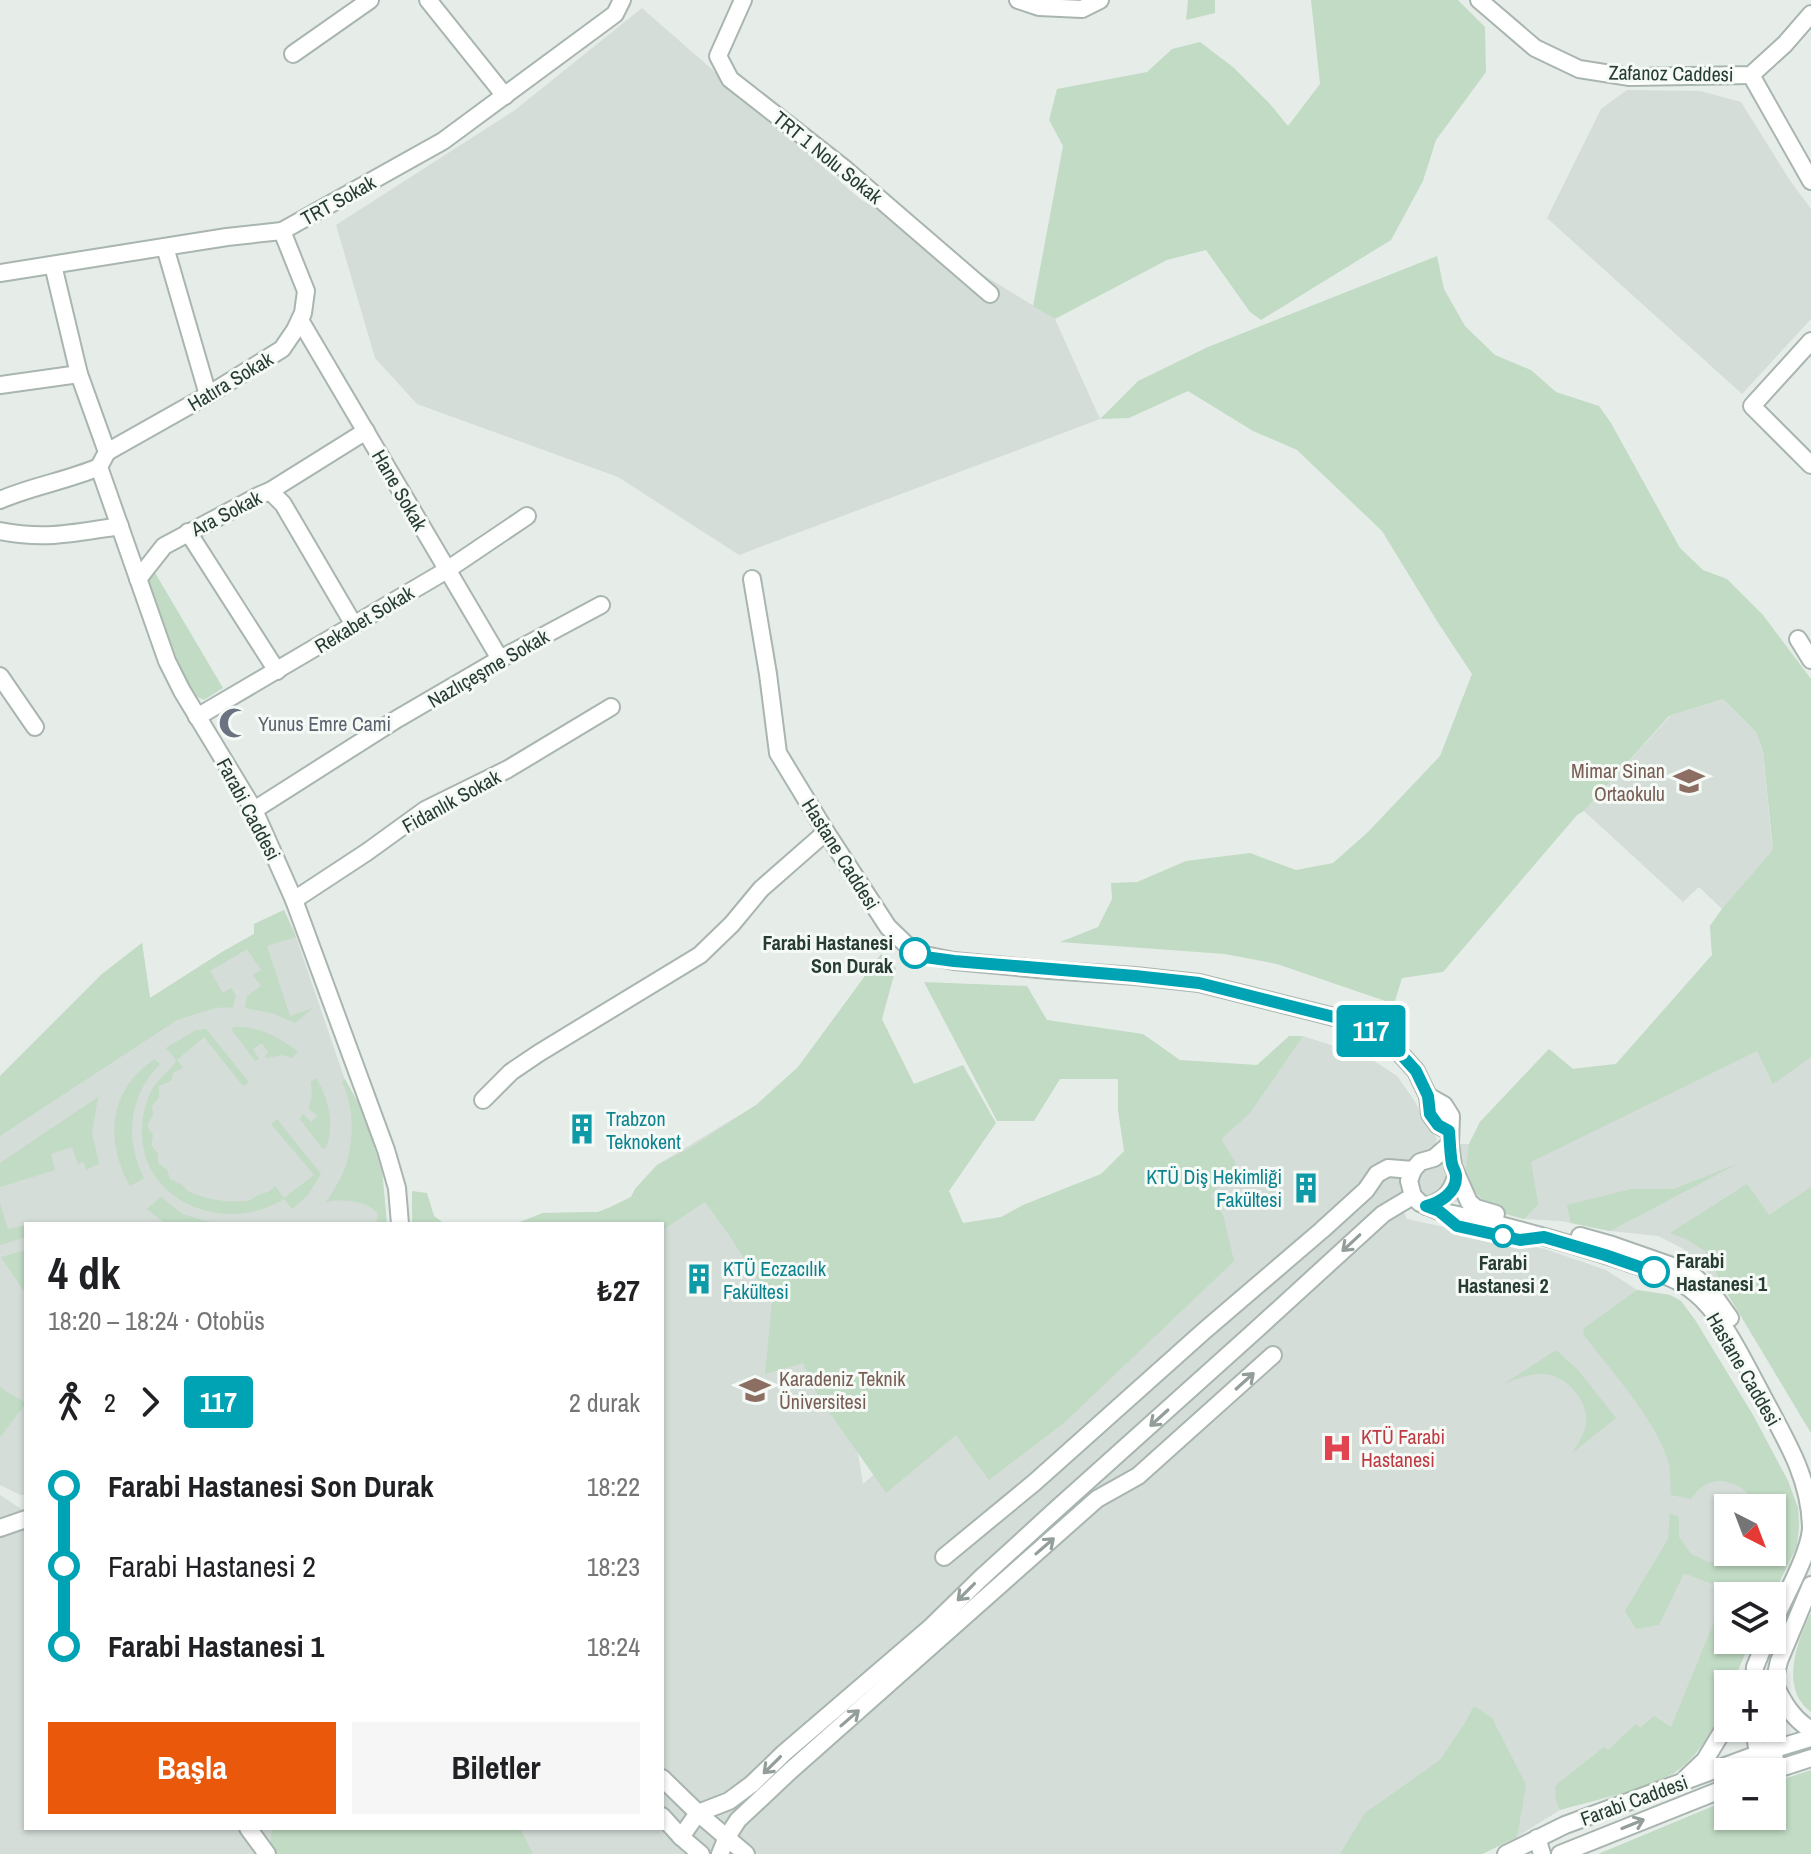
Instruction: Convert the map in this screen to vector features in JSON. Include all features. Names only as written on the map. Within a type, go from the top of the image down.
[{"type":"street","points":[[293,54],[370,0]]},
{"type":"street","points":[[428,0],[505,96]]},
{"type":"street","name":"TRT Sokak","points":[[0,273],[282,231],[443,141],[615,14],[622,0]]},
{"type":"street","name":"TRT 1 Nolu Sokak","points":[[743,0],[718,56],[730,79],[845,169],[990,294]]},
{"type":"street","points":[[1018,0],[1039,7],[1082,9],[1100,0]]},
{"type":"street","name":"Zafanoz Caddesi","points":[[1479,0],[1535,48],[1579,69],[1630,77],[1751,75],[1785,44],[1811,14]]},
{"type":"street","points":[[1751,75],[1811,181]]},
{"type":"street","points":[[282,231],[306,291],[300,320]]},
{"type":"street","points":[[165,247],[208,395]]},
{"type":"street","points":[[0,500],[99,467],[107,452],[79,374],[53,265]]},
{"type":"street","name":"Hatıra Sokak","points":[[107,452],[282,349],[300,320]]},
{"type":"street","name":"Hane Sokak","points":[[300,320],[500,659]]},
{"type":"street","points":[[1811,341],[1752,406],[1811,465]]},
{"type":"street","points":[[0,385],[79,374]]},
{"type":"street","points":[[270,491],[366,431]]},
{"type":"street","name":"Farabi Caddesi","points":[[99,467],[167,661],[254,810],[294,900],[386,1150],[397,1188],[400,1222]]},
{"type":"street","name":"Ara Sokak","points":[[138,579],[164,546],[270,491],[283,504],[354,625]]},
{"type":"street","name":"Rekabet Sokak","points":[[197,717],[447,570],[527,516]]},
{"type":"street","points":[[0,531],[25,536],[58,536],[120,526]]},
{"type":"street","points":[[188,532],[277,671]]},
{"type":"street","name":"Hastane Caddesi","points":[[752,579],[778,753],[888,927],[915,953],[954,961],[1199,983],[1334,1017],[1368,1029],[1397,1050],[1416,1071],[1428,1096],[1430,1114],[1449,1138],[1454,1171],[1469,1202],[1476,1208],[1612,1245],[1675,1267],[1695,1277],[1713,1294],[1748,1349],[1811,1467]]},
{"type":"street","name":"Nazlıçeşme Sokak","points":[[254,810],[397,719],[601,605]]},
{"type":"street","points":[[1798,639],[1811,660]]},
{"type":"street","points":[[0,676],[35,727]]},
{"type":"street","name":"Fidanlık Sokak","points":[[294,900],[425,810],[508,769],[611,707]]},
{"type":"street","points":[[483,1100],[511,1072],[539,1053],[700,955],[732,924],[761,889],[826,832]]},
{"type":"street","points":[[1434,1158],[1449,1138]]},
{"type":"street","points":[[681,1837],[698,1813],[729,1801],[752,1784],[932,1626],[991,1568],[1383,1214],[1420,1201],[1437,1203],[1450,1192],[1454,1171],[1443,1159],[1420,1162],[1413,1170],[1409,1181],[1420,1201]]},
{"type":"street","points":[[944,1557],[1035,1482],[1322,1230],[1366,1190],[1377,1174],[1388,1168],[1413,1170]]},
{"type":"street","name":"Hastane Caddesi","points":[[1420,1201],[1439,1211],[1578,1247],[1644,1268],[1695,1292],[1713,1312],[1736,1348],[1796,1463],[1806,1491],[1811,1527],[1809,1543],[1786,1594]]},
{"type":"street","points":[[720,1854],[738,1820],[836,1730],[1097,1499],[1138,1476],[1273,1355]]},
{"type":"street","points":[[0,1528],[24,1520]]},
{"type":"street","points":[[1777,1670],[1811,1585]]},
{"type":"street","points":[[1786,1706],[1798,1722],[1811,1730]]},
{"type":"street","name":"Farabi Caddesi","points":[[1506,1854],[1540,1846],[1565,1825],[1811,1738]]},
{"type":"street","points":[[1681,1784],[1705,1760],[1716,1742]]},
{"type":"street","points":[[1760,1742],[1767,1758]]},
{"type":"street","points":[[1765,1752],[1767,1742]]},
{"type":"street","points":[[1786,1766],[1811,1758]]},
{"type":"street","points":[[664,1780],[746,1854]]},
{"type":"street","name":"Farabi Caddesi","points":[[1568,1851],[1714,1793]]},
{"type":"street","points":[[664,1818],[701,1854]]},
{"type":"street","points":[[1565,1825],[1568,1851]]},
{"type":"street","points":[[249,1830],[267,1854]]},
{"type":"shaded area","points":[[642,8],[860,199],[1055,319],[1100,419],[739,555],[618,477],[417,404],[375,358],[336,225],[515,110]]},
{"type":"shaded area","points":[[1627,90],[1700,91],[1741,102],[1811,209],[1811,319],[1742,394],[1547,218],[1601,109]]},
{"type":"shaded area","name":"KTÜ Farabi Hastanesi","points":[[1723,699],[1756,732],[1763,751],[1772,846],[1811,704],[1811,1433],[1724,1288],[1682,1248],[1658,1236],[1561,1221],[1524,1219],[1409,1190],[1396,1194],[1407,1219],[1545,1249],[1606,1270],[1637,1290],[1670,1295],[1681,1301],[1753,1415],[1788,1481],[1798,1508],[1799,1524],[1797,1546],[1779,1582],[1714,1582],[1714,1654],[1745,1654],[1738,1670],[1714,1670],[1714,1725],[1708,1738],[1674,1773],[1638,1788],[1560,1810],[1482,1854],[0,1854],[0,1495],[24,1511],[24,1830],[664,1830],[664,1222],[520,1222],[543,1213],[598,1212],[631,1197],[657,1165],[756,1105],[832,1294],[863,1484],[1142,1236],[1217,1135],[1248,1108],[1303,1036],[1368,1057],[1397,1076],[1437,1139],[1434,1147],[1469,1144],[1480,1122],[1549,1049],[1573,1069],[1616,1064],[1712,955],[1710,926],[1722,909],[1699,887],[1683,902],[1584,811],[1670,716]]},
{"type":"shaded area","points":[[284,910],[294,931],[346,1083],[361,1108],[382,1171],[387,1222],[24,1222],[24,1495],[20,1495],[0,1485],[0,1076],[102,974],[142,943],[150,998],[254,934],[254,924]]},
{"type":"green space","points":[[1188,0],[1215,0],[1215,13],[1186,20]]},
{"type":"green space","points":[[1311,0],[1458,0],[1485,27],[1486,72],[1436,140],[1423,181],[1391,240],[1261,320],[1250,312],[1206,250],[1167,260],[1055,319],[1033,306],[1063,146],[1049,120],[1057,89],[1147,72],[1172,49],[1200,42],[1233,67],[1288,126],[1320,84]]},
{"type":"green space","points":[[1437,256],[1444,289],[1465,326],[1495,355],[1531,370],[1556,392],[1599,406],[1680,548],[1703,570],[1727,579],[1763,615],[1811,679],[1811,1057],[1773,1084],[1757,1051],[1531,1162],[1538,1204],[1524,1219],[1504,1213],[1484,1201],[1474,1190],[1466,1168],[1469,1144],[1480,1122],[1549,1049],[1573,1069],[1616,1064],[1712,955],[1710,926],[1773,850],[1763,751],[1756,732],[1723,699],[1669,716],[1584,811],[1577,815],[1443,972],[1402,978],[1394,1004],[1277,964],[1225,954],[1060,942],[1098,927],[1112,899],[1111,883],[1137,882],[1186,861],[1250,853],[1296,870],[1333,863],[1368,832],[1440,756],[1472,674],[1382,531],[1297,450],[1253,431],[1188,391],[1129,418],[1100,419],[1138,381],[1208,347]]},
{"type":"green space","points":[[154,571],[223,688],[204,700],[191,694],[145,579]]},
{"type":"green space","points":[[284,910],[296,937],[267,946],[290,1016],[313,1008],[295,1023],[272,1013],[245,1008],[247,996],[261,986],[253,975],[261,970],[247,949],[210,971],[223,993],[231,988],[236,996],[233,1007],[215,1008],[177,1020],[0,1136],[0,1076],[102,974],[142,943],[150,998],[254,934],[254,924]]},
{"type":"green space","points":[[881,954],[896,968],[882,1019],[914,1084],[963,1065],[996,1123],[949,1191],[963,1223],[1001,1217],[1101,1174],[1124,1151],[1118,1110],[1118,1079],[1060,1079],[1034,1121],[997,1121],[924,982],[1027,986],[1047,1020],[1143,1034],[1180,1060],[1257,1065],[1289,1036],[1303,1036],[1250,1113],[1221,1139],[1236,1164],[1211,1196],[1223,1215],[1234,1261],[1065,1422],[989,1480],[956,1435],[886,1493],[818,1396],[803,1363],[765,1374],[772,1302],[705,1202],[664,1229],[664,1222],[520,1222],[543,1213],[598,1212],[631,1197],[657,1165],[690,1148],[756,1105],[798,1067]]},
{"type":"green space","points":[[233,1027],[267,1033],[298,1052],[292,1058],[283,1055],[265,1058],[268,1052],[262,1043],[253,1049],[259,1059],[255,1061],[232,1030]]},
{"type":"green space","points":[[206,1029],[249,1082],[243,1086],[204,1037],[177,1060],[183,1068],[174,1072],[171,1081],[159,1086],[159,1097],[152,1106],[153,1115],[147,1126],[153,1135],[151,1145],[158,1154],[158,1163],[167,1170],[170,1179],[187,1191],[206,1197],[247,1201],[275,1186],[284,1198],[314,1175],[271,1124],[277,1119],[321,1174],[307,1196],[292,1209],[284,1199],[260,1210],[234,1214],[209,1211],[186,1203],[166,1189],[151,1169],[143,1146],[143,1118],[153,1087],[176,1060],[166,1048],[196,1030]]},
{"type":"green space","points":[[155,1059],[160,1064],[142,1089],[133,1118],[134,1148],[144,1178],[130,1186],[117,1151],[116,1117],[128,1085],[139,1071]]},
{"type":"green space","points":[[316,1078],[329,1113],[330,1132],[325,1149],[300,1119],[303,1114],[311,1122],[318,1116],[308,1108],[312,1096],[311,1082]]},
{"type":"green space","points":[[345,1079],[361,1108],[382,1171],[387,1222],[376,1222],[378,1213],[361,1203],[326,1202],[343,1172],[351,1142],[351,1111],[342,1082]]},
{"type":"green space","points":[[98,1097],[92,1133],[99,1164],[86,1170],[84,1162],[78,1164],[72,1147],[51,1154],[55,1170],[0,1187],[0,1163]]},
{"type":"green space","points":[[1739,1163],[1610,1231],[1571,1223],[1567,1205],[1632,1189],[1674,1189]]},
{"type":"green space","points":[[1747,1184],[1769,1215],[1811,1187],[1811,1433],[1705,1251],[1670,1233]]},
{"type":"green space","points":[[412,1191],[427,1193],[434,1216],[442,1222],[412,1222]]},
{"type":"green space","points":[[161,1197],[182,1214],[209,1222],[163,1222],[147,1209]]},
{"type":"green space","points":[[0,1204],[8,1229],[24,1225],[24,1238],[0,1245]]},
{"type":"green space","points":[[24,1251],[24,1291],[1,1257]]},
{"type":"green space","points":[[1637,1290],[1670,1295],[1681,1301],[1753,1415],[1788,1481],[1798,1508],[1797,1546],[1779,1582],[1714,1582],[1714,1585],[1684,1573],[1659,1625],[1636,1629],[1625,1611],[1668,1539],[1670,1513],[1679,1517],[1679,1537],[1691,1554],[1714,1562],[1714,1566],[1786,1566],[1786,1494],[1748,1494],[1736,1485],[1717,1481],[1699,1489],[1691,1499],[1671,1495],[1669,1464],[1663,1447],[1632,1396],[1583,1334],[1584,1328]]},
{"type":"green space","points":[[1556,1350],[1578,1370],[1616,1418],[1572,1453],[1586,1424],[1584,1406],[1574,1390],[1559,1378],[1541,1374],[1504,1384]]},
{"type":"green space","points":[[0,1386],[24,1402],[24,1406],[0,1437]]},
{"type":"green space","points":[[1811,1613],[1811,1712],[1801,1702],[1793,1678],[1796,1651]]},
{"type":"green space","points":[[1714,1622],[1714,1654],[1745,1654],[1738,1670],[1714,1670],[1714,1725],[1694,1756],[1674,1773],[1649,1785],[1560,1810],[1555,1786],[1604,1747],[1608,1750],[1636,1724],[1640,1728],[1654,1716],[1671,1727]]},
{"type":"green space","points":[[1474,1706],[1492,1718],[1526,1785],[1517,1837],[1482,1854],[1340,1854],[1365,1813],[1440,1760]]},
{"type":"green space","points":[[1811,1770],[1811,1854],[1598,1854],[1714,1806],[1714,1830],[1786,1830],[1786,1778]]},
{"type":"green space","points":[[272,1830],[521,1830],[533,1854],[269,1854]]},
{"type":"bus line","name":"117","points":[[915,953],[954,961],[1199,983],[1334,1017],[1368,1029],[1397,1050],[1416,1071],[1428,1096],[1430,1114],[1438,1125],[1449,1131],[1456,1177],[1454,1185],[1444,1198],[1426,1206],[1439,1211],[1457,1226],[1520,1240],[1544,1237],[1654,1272]]},
{"type":"place","name":"Yunus Emre Cami","points":[[234,723]]},
{"type":"place","name":"Mimar Sinan Ortaokulu","points":[[1689,781]]},
{"type":"place","name":"Farabi Hastanesi Son Durak","points":[[915,953]]},
{"type":"place","name":"Trabzon Teknokent","points":[[582,1129]]},
{"type":"place","name":"KTÜ Diş Hekimliği Fakültesi","points":[[1306,1188]]},
{"type":"place","name":"Farabi Hastanesi 2","points":[[1503,1236]]},
{"type":"place","name":"Farabi Hastanesi 1","points":[[1654,1272]]},
{"type":"place","name":"KTÜ Eczacılık Fakültesi","points":[[699,1279]]},
{"type":"place","name":"Karadeniz Teknik Üniversitesi","points":[[755,1390]]},
{"type":"place","name":"KTÜ Farabi Hastanesi","points":[[1337,1448]]}]
